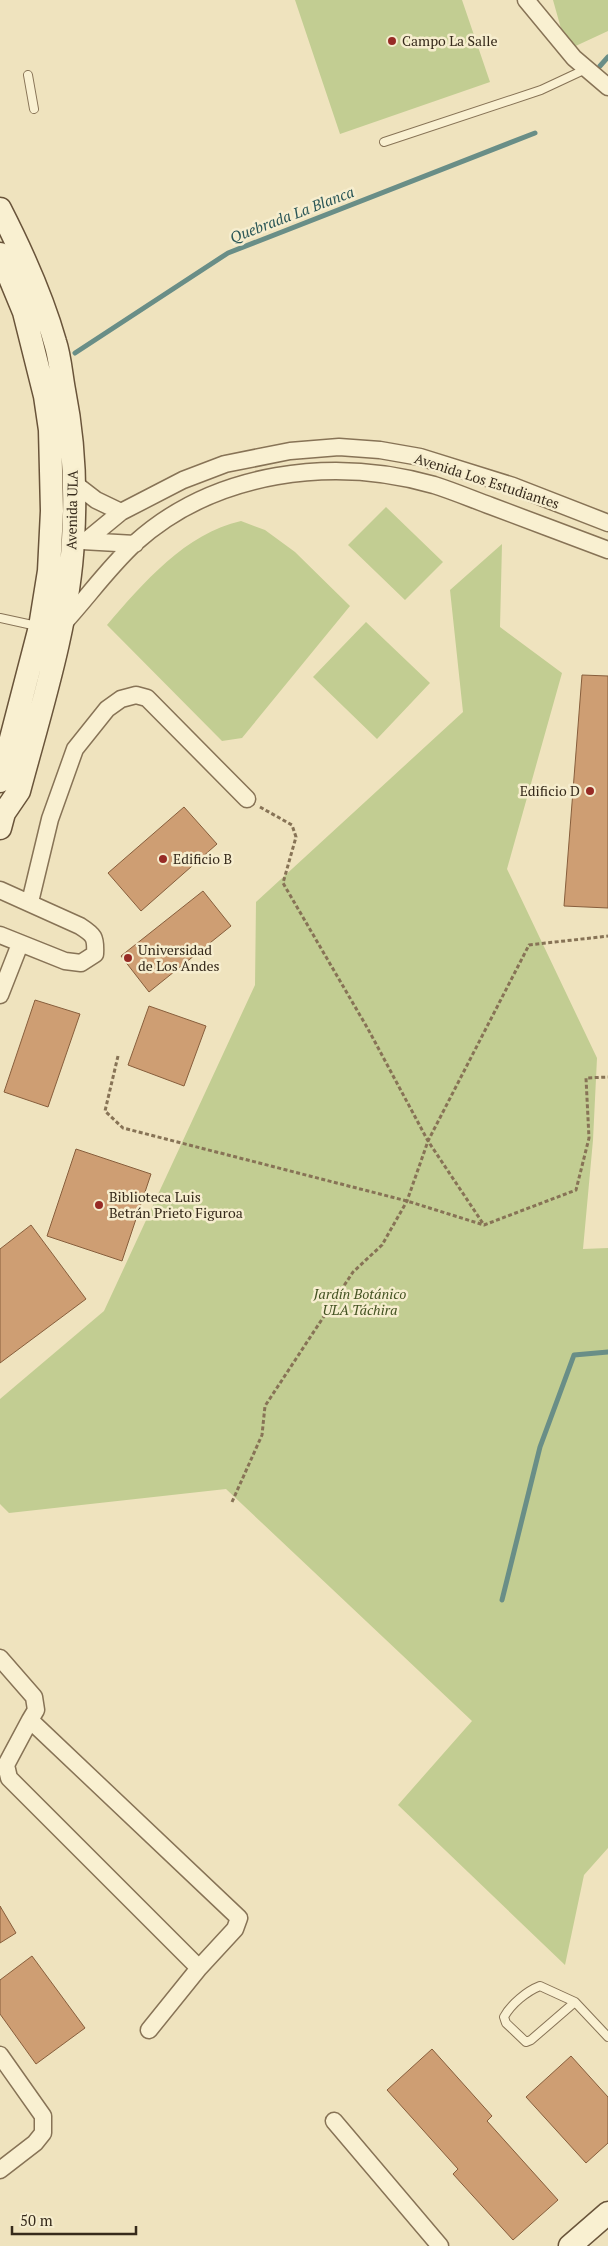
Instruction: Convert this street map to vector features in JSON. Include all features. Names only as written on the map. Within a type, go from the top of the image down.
[{"type":"street","points":[[526,0],[574,58],[608,87]]},
{"type":"street","name":"Avenida ULA","points":[[0,209],[34,281],[56,343],[72,433],[74,483],[70,542],[50,627],[19,791],[2,821]]},
{"type":"street","name":"Avenida ULA","points":[[0,254],[24,312],[45,396],[70,542]]},
{"type":"street","name":"Avenida Los Estudiantes","points":[[70,542],[121,512],[183,480],[225,464],[290,451],[339,447],[380,450],[420,457],[513,486],[608,523]]},
{"type":"street","name":"Avenida Los Estudiantes","points":[[50,627],[135,544],[160,524],[208,497],[235,485],[281,475],[346,471],[382,475],[434,485],[608,550]]},
{"type":"street","points":[[74,483],[96,500],[121,512]]},
{"type":"street","points":[[70,542],[135,544]]},
{"type":"street","name":"Avenida ULA","points":[[2,821],[0,782],[50,627]]},
{"type":"street","points":[[30,902],[50,819],[69,760],[75,749],[107,709],[122,699],[136,694],[147,698],[247,799]]},
{"type":"street","points":[[0,890],[22,901],[30,902],[91,933],[96,941],[95,954],[81,963],[65,961],[0,935]]},
{"type":"street","points":[[0,995],[20,944]]},
{"type":"street","points":[[0,1658],[34,1696],[36,1710],[6,1765],[9,1778],[199,1968]]},
{"type":"street","points":[[30,1720],[239,1918],[235,1929],[199,1968],[149,2030]]},
{"type":"street","points":[[0,2055],[43,2116],[43,2133],[35,2144],[0,2170]]},
{"type":"street","points":[[334,2121],[440,2246]]},
{"type":"street","points":[[570,2246],[608,2212]]},
{"type":"lane","points":[[384,142],[541,90],[586,69]]},
{"type":"lane","points":[[28,75],[34,109]]},
{"type":"lane","points":[[0,618],[50,627]]},
{"type":"lane","points":[[576,2002],[531,2040],[526,2042],[506,2023],[504,2017],[507,2011],[532,1990],[540,1986],[576,2002],[608,2037]]},
{"type":"path","points":[[247,799],[292,824],[296,837],[283,883],[368,1029],[428,1141],[484,1225]]},
{"type":"path","points":[[232,1502],[262,1435],[264,1406],[353,1272],[382,1245],[407,1201],[428,1141],[529,945],[608,936]]},
{"type":"path","points":[[118,1056],[105,1111],[124,1128],[407,1201],[484,1225],[576,1190],[589,1138],[586,1078],[608,1076]]},
{"type":"green space","name":"Campo La Salle","points":[[295,0],[462,0],[490,82],[340,134]]},
{"type":"green space","points":[[553,0],[608,0],[608,31],[567,50]]},
{"type":"green space","points":[[386,507],[443,562],[405,600],[348,545]]},
{"type":"green space","points":[[241,521],[265,530],[295,552],[350,606],[242,738],[222,741],[107,625],[151,577],[184,548],[202,536],[221,527]]},
{"type":"green space","name":"Jardín Botánico ULA Táchira","points":[[502,544],[500,627],[562,673],[507,869],[597,1058],[593,1140],[583,1249],[608,1248],[608,1848],[584,1875],[565,1965],[398,1805],[472,1721],[226,1489],[9,1513],[0,1504],[0,1399],[104,1311],[255,985],[256,902],[463,712],[450,590]]},
{"type":"green space","points":[[366,622],[430,683],[377,739],[313,677]]},
{"type":"building","name":"Edificio D","points":[[582,675],[608,676],[608,908],[564,906]]},
{"type":"building","name":"Edificio B","points":[[184,807],[217,844],[141,911],[108,873]]},
{"type":"building","points":[[203,891],[231,926],[149,992],[121,956]]},
{"type":"building","points":[[35,1000],[80,1014],[48,1107],[4,1092]]},
{"type":"building","points":[[149,1006],[206,1026],[184,1086],[128,1065]]},
{"type":"building","name":"Biblioteca Luis Betrán Prieto Figuroa","points":[[76,1149],[151,1174],[122,1261],[47,1236]]},
{"type":"building","points":[[31,1225],[86,1299],[0,1363],[0,1249]]},
{"type":"building","points":[[0,1906],[16,1933],[0,1943]]},
{"type":"building","points":[[32,1956],[85,2028],[36,2064],[0,2014],[0,1980]]},
{"type":"building","points":[[432,2049],[492,2116],[487,2121],[558,2200],[513,2240],[453,2174],[458,2169],[387,2090]]},
{"type":"building","points":[[571,2056],[608,2097],[608,2143],[586,2163],[526,2097]]},
{"type":"waterway","name":"Quebrada La Blanca","points":[[600,66],[608,57]]},
{"type":"waterway","name":"Quebrada La Blanca","points":[[75,353],[228,253],[535,133]]},
{"type":"waterway","points":[[502,1600],[540,1447],[574,1355],[608,1352]]},
{"type":"place","name":"Campo La Salle","points":[[392,41]]},
{"type":"place","name":"Edificio D","points":[[590,791]]},
{"type":"place","name":"Edificio B","points":[[163,859]]},
{"type":"place","name":"Universidad de Los Andes","points":[[128,958]]},
{"type":"place","name":"Biblioteca Luis Betrán Prieto Figuroa","points":[[99,1205]]}]
